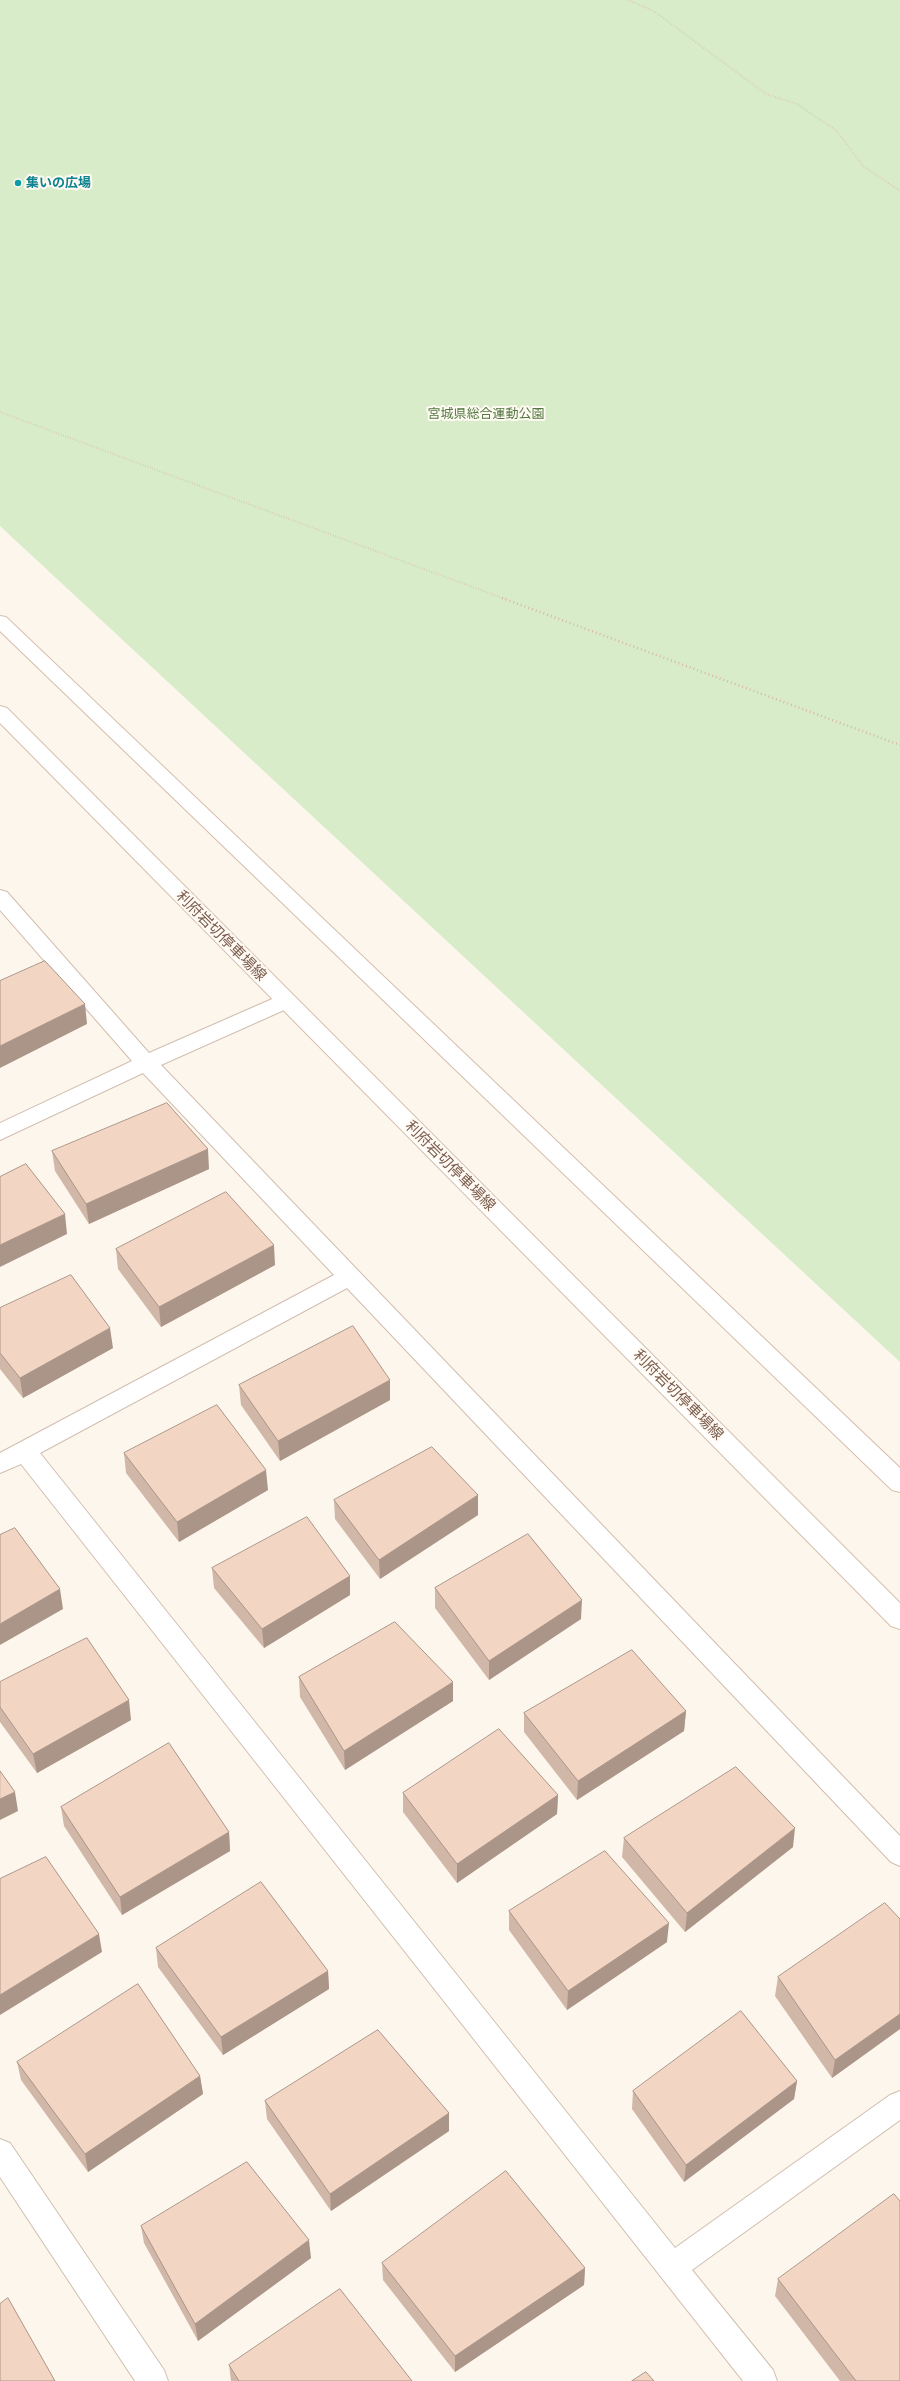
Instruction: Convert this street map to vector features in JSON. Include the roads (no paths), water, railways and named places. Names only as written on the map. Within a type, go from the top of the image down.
[{"type":"street","points":[[0,621],[900,1483]]},
{"type":"street","name":"利府岩切停車場線","points":[[0,712],[900,1618]]},
{"type":"street","points":[[0,897],[147,1064],[900,1854]]},
{"type":"street","points":[[0,1132],[147,1064],[197,1038],[286,1001]]},
{"type":"street","points":[[0,1464],[350,1276]]},
{"type":"street","points":[[25,1451],[762,2381]]},
{"type":"street","points":[[672,2267],[900,2104]]},
{"type":"street","points":[[0,2152],[154,2381]]},
{"type":"place","name":"集いの広場","points":[[18,183]]},
{"type":"park label","name":"宮城県総合運動公園","points":[[486,414]]}]
